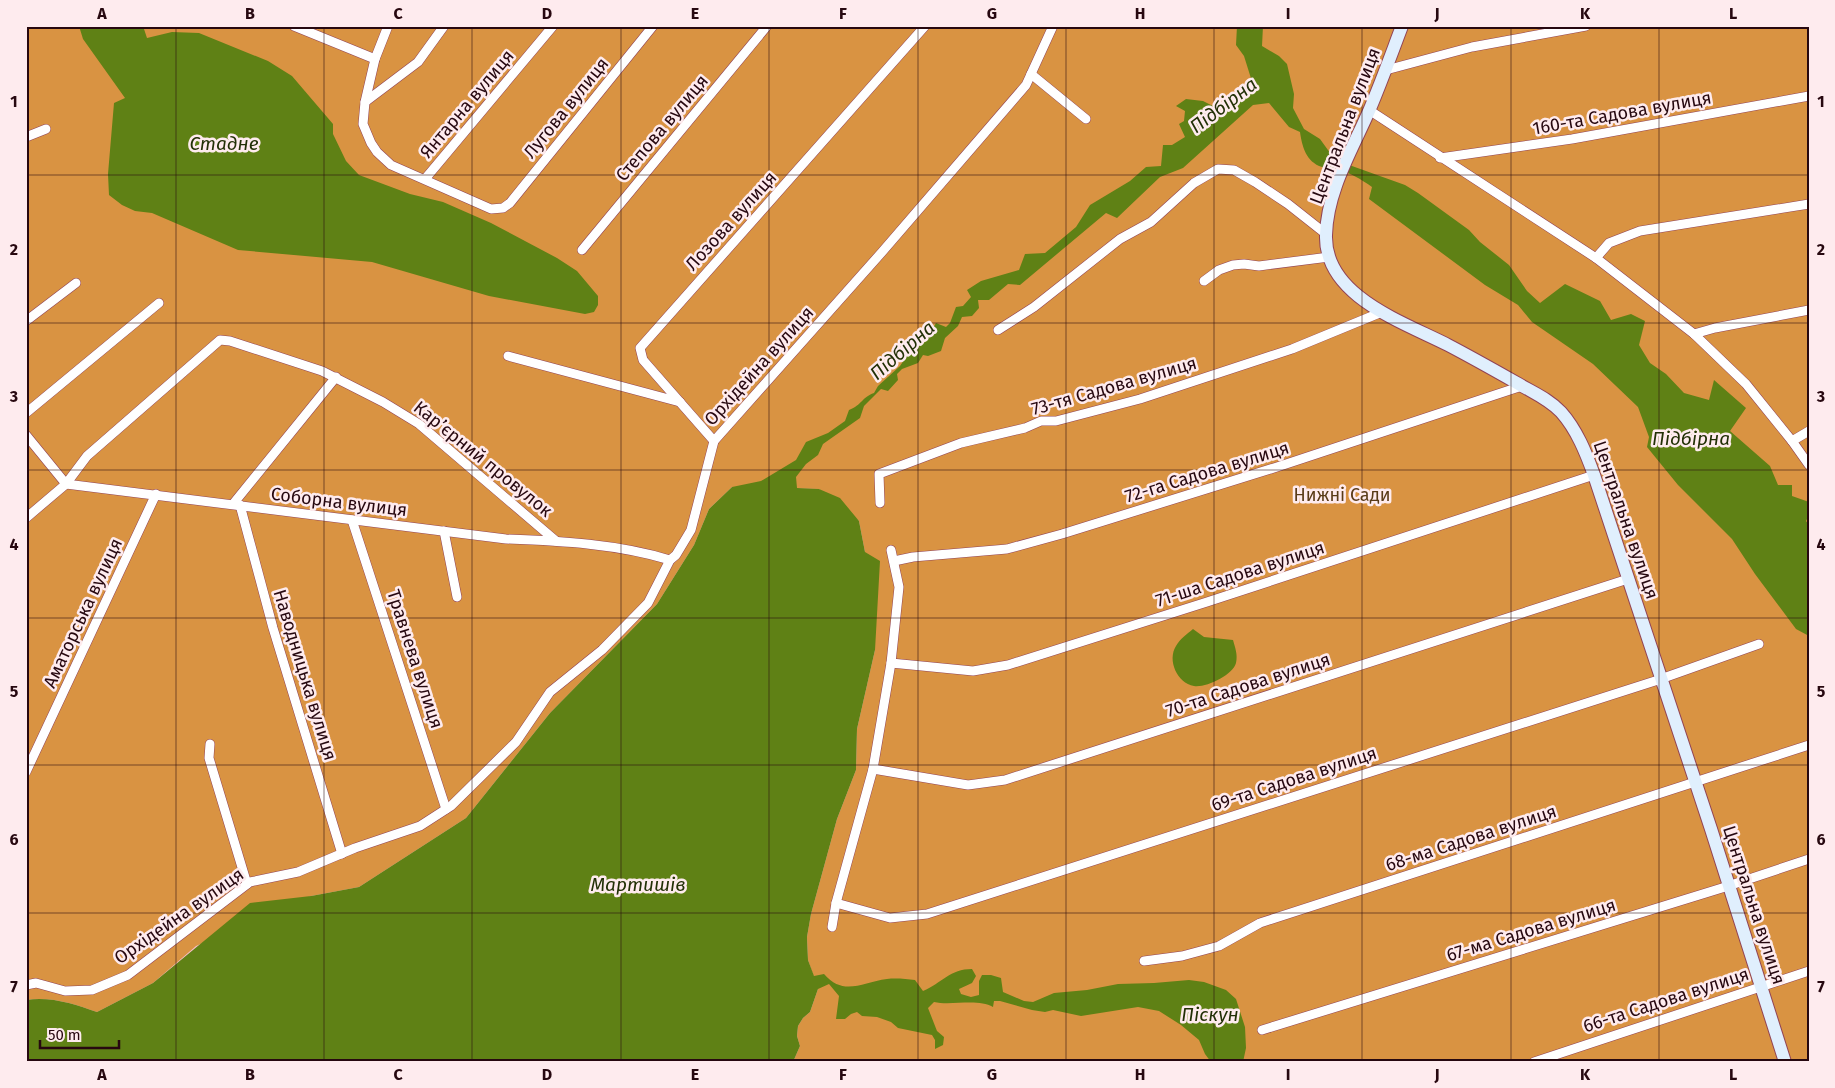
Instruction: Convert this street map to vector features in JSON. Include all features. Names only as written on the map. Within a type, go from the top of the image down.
[{"type":"street","points":[[294,26],[374,59]]},
{"type":"street","points":[[388,26],[374,59],[365,102],[363,124],[371,143],[390,165],[425,179]]},
{"type":"street","points":[[365,102],[418,62],[444,26]]},
{"type":"street","name":"Янтарна вулиця","points":[[425,179],[553,26]]},
{"type":"street","name":"Лугова вулиця","points":[[425,179],[491,209],[503,208],[510,203],[653,26]]},
{"type":"street","name":"Степова вулиця","points":[[582,250],[767,26]]},
{"type":"street","name":"Лозова вулиця","points":[[714,441],[643,360],[640,348],[925,26]]},
{"type":"street","name":"Орхідейна вулиця","points":[[26,985],[36,983],[66,992],[92,990],[128,975],[250,882],[298,872],[420,826],[446,809],[516,742],[550,692],[602,650],[648,603],[670,560],[676,555],[691,530],[714,441],[882,252],[1026,85],[1053,26]]},
{"type":"street","name":"Центральна вулиця","points":[[1402,26],[1386,70],[1332,196],[1326,234],[1329,257],[1345,284],[1382,312],[1448,345],[1545,398],[1560,412],[1574,430],[1586,453],[1594,475],[1785,1062]]},
{"type":"street","points":[[1386,70],[1472,47],[1586,26]]},
{"type":"street","points":[[1031,74],[1086,119]]},
{"type":"street","name":"160-та Садова вулиця","points":[[1440,158],[1572,139],[1809,96]]},
{"type":"street","points":[[1369,110],[1596,258],[1694,334],[1746,384],[1792,441],[1809,466]]},
{"type":"street","points":[[26,137],[46,129]]},
{"type":"street","points":[[998,330],[1034,307],[1120,238],[1151,222],[1194,183],[1218,169],[1234,170],[1255,182],[1288,204],[1326,234]]},
{"type":"street","points":[[1596,258],[1609,243],[1640,231],[1809,204]]},
{"type":"street","points":[[1204,281],[1219,270],[1233,265],[1259,266],[1329,257]]},
{"type":"street","points":[[26,321],[76,282]]},
{"type":"street","points":[[26,413],[159,303]]},
{"type":"street","points":[[1694,334],[1715,328],[1809,310]]},
{"type":"street","name":"73-тя Садова вулиця","points":[[880,503],[879,474],[961,443],[1025,428],[1041,421],[1056,421],[1149,396],[1292,349],[1382,312]]},
{"type":"street","name":"Карʼєрний провулок","points":[[66,484],[87,456],[220,340],[230,341],[336,377],[420,424],[556,541]]},
{"type":"street","points":[[508,356],[680,402]]},
{"type":"street","points":[[236,505],[336,377]]},
{"type":"street","name":"72-га Садова вулиця","points":[[894,560],[1007,549],[1062,534],[1277,467],[1522,386]]},
{"type":"street","points":[[1792,441],[1809,431]]},
{"type":"street","points":[[26,435],[66,484],[26,518]]},
{"type":"street","name":"71-ша Садова вулиця","points":[[891,662],[973,671],[1008,665],[1594,475]]},
{"type":"street","name":"Соборна вулиця","points":[[66,484],[506,539],[556,541],[646,553],[670,560]]},
{"type":"street","name":"Аматорська вулиця","points":[[26,772],[156,494]]},
{"type":"street","name":"Наводницька вулиця","points":[[236,505],[342,854]]},
{"type":"street","name":"Травнева вулиця","points":[[352,520],[446,809]]},
{"type":"street","points":[[444,531],[457,597]]},
{"type":"street","points":[[832,927],[836,903],[873,769],[891,662],[899,587],[891,550]]},
{"type":"street","name":"70-та Садова вулиця","points":[[873,769],[968,785],[1005,780],[1628,579]]},
{"type":"street","name":"69-та Садова вулиця","points":[[836,903],[890,918],[927,914],[1661,679],[1758,644]]},
{"type":"street","points":[[210,744],[209,758],[247,884]]},
{"type":"street","name":"68-ма Садова вулиця","points":[[1144,962],[1182,956],[1219,946],[1260,923],[1809,745]]},
{"type":"street","name":"67-ма Садова вулиця","points":[[1262,1030],[1729,886],[1809,859]]},
{"type":"street","name":"66-та Садова вулиця","points":[[1534,1062],[1809,971]]},
{"type":"green space","name":"Нижні Сади","points":[[26,26],[1809,26],[1809,1062],[793,1062],[800,1046],[797,1036],[798,1026],[810,1012],[818,989],[808,960],[807,937],[811,914],[837,819],[856,770],[857,729],[875,650],[865,552],[859,521],[819,489],[732,487],[709,509],[694,545],[657,604],[550,713],[466,818],[359,887],[311,896],[196,946],[153,983],[97,1012],[53,1000],[26,1000]]},
{"type":"water","name":"Стадне","points":[[79,26],[143,26],[147,38],[172,32],[199,33],[268,61],[292,76],[333,124],[333,134],[346,161],[359,175],[410,194],[443,202],[491,223],[557,258],[577,271],[598,296],[598,305],[594,312],[585,314],[489,296],[372,262],[238,250],[152,213],[135,211],[122,205],[109,195],[108,174],[114,103],[125,98],[83,39]]},
{"type":"water","name":"Мартишів","points":[[1237,26],[1263,26],[1262,46],[1279,56],[1287,64],[1294,94],[1293,108],[1304,129],[1320,139],[1338,161],[1405,185],[1418,193],[1469,230],[1480,242],[1509,265],[1527,291],[1540,303],[1565,284],[1600,301],[1611,320],[1631,314],[1645,321],[1639,345],[1650,363],[1666,374],[1684,393],[1709,400],[1714,380],[1746,408],[1730,431],[1770,466],[1778,485],[1792,485],[1792,496],[1809,502],[1809,515],[1806,521],[1809,525],[1809,636],[1796,629],[1755,574],[1732,539],[1678,485],[1647,447],[1649,437],[1638,407],[1593,364],[1532,322],[1518,305],[1485,285],[1369,199],[1372,187],[1346,172],[1335,168],[1322,167],[1312,161],[1306,153],[1300,132],[1289,127],[1269,103],[1253,105],[1183,168],[1160,177],[1117,218],[1106,213],[1020,285],[1008,284],[989,300],[978,300],[979,308],[972,316],[962,317],[958,326],[945,338],[941,351],[928,356],[923,355],[918,363],[902,369],[897,374],[898,380],[888,391],[881,389],[864,406],[860,418],[823,444],[818,455],[806,464],[796,477],[797,488],[819,489],[840,498],[859,521],[865,552],[880,561],[875,650],[857,729],[856,770],[837,819],[811,914],[807,937],[808,960],[814,976],[824,974],[831,981],[846,986],[887,979],[915,980],[923,991],[958,971],[972,969],[976,976],[972,983],[959,989],[961,994],[971,997],[979,995],[979,981],[982,975],[991,975],[1001,978],[1003,992],[1024,1001],[1033,1002],[1054,993],[1087,990],[1118,984],[1189,980],[1204,982],[1226,990],[1236,999],[1245,1027],[1246,1048],[1243,1062],[1211,1062],[1199,1040],[1181,1025],[1159,1011],[1138,1007],[1081,1016],[1053,1010],[1045,1012],[1032,1010],[1000,1001],[994,1001],[993,1007],[980,1003],[934,1002],[928,1008],[937,1031],[944,1037],[943,1045],[935,1049],[935,1040],[932,1035],[898,1028],[891,1022],[877,1017],[862,1016],[857,1012],[845,1019],[836,1019],[839,996],[829,984],[818,989],[810,1012],[798,1026],[797,1036],[800,1046],[793,1062],[26,1062],[26,1000],[53,1000],[97,1012],[153,983],[250,903],[311,896],[359,887],[466,818],[550,713],[657,604],[694,545],[709,509],[732,487],[761,481],[796,460],[806,442],[828,433],[845,421],[849,410],[874,393],[878,386],[900,366],[912,348],[925,342],[936,323],[946,327],[950,323],[956,307],[963,306],[971,297],[967,290],[981,281],[1019,270],[1025,254],[1045,253],[1076,227],[1090,205],[1130,181],[1146,167],[1161,166],[1163,145],[1172,145],[1185,137],[1179,124],[1184,121],[1185,111],[1176,106],[1186,99],[1203,101],[1217,108],[1234,101],[1254,88],[1244,56],[1236,45]]},
{"type":"water","points":[[1193,629],[1204,637],[1233,640],[1236,654],[1236,663],[1230,672],[1212,683],[1199,686],[1188,684],[1178,676],[1173,664],[1173,652],[1176,646]]},
{"type":"water label","name":"Підбірна","points":[[1223,105]]},
{"type":"water label","name":"Підбірна","points":[[902,350]]},
{"type":"water label","name":"Підбірна","points":[[1691,438]]},
{"type":"water label","name":"Піскун","points":[[1210,1014]]}]
